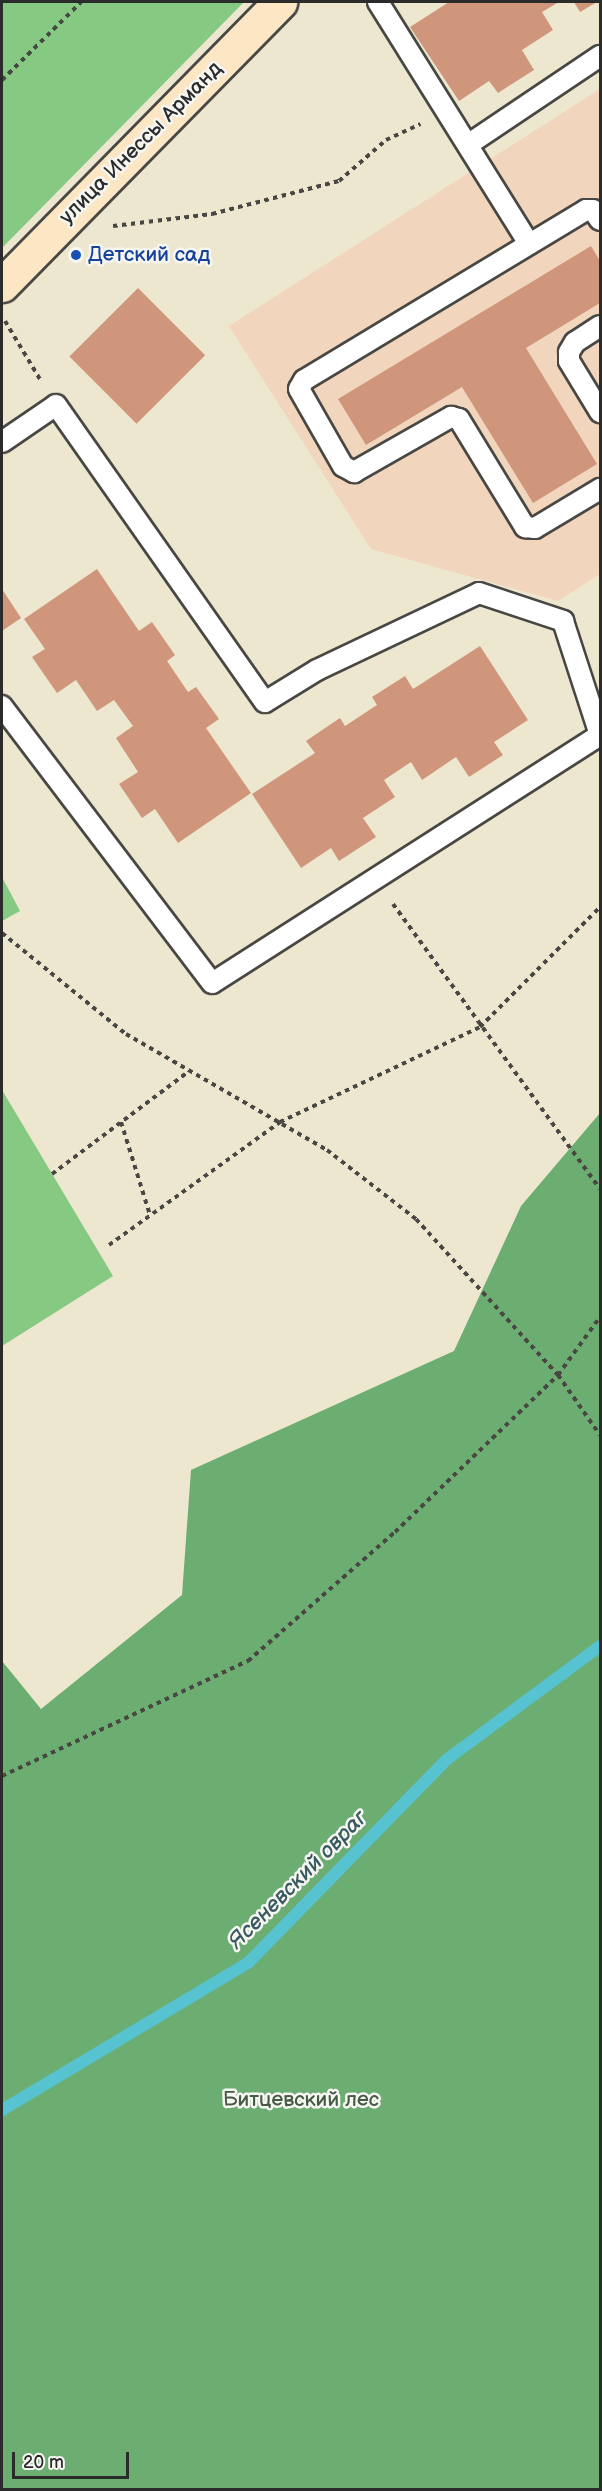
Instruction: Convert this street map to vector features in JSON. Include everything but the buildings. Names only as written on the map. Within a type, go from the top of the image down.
[{"type":"street","name":"улица Инессы Арманд","points":[[2,285],[280,2]]},
{"type":"lane","points":[[378,2],[469,144],[529,244]]},
{"type":"lane","points":[[469,144],[600,56]]},
{"type":"lane","points":[[600,220],[593,210],[586,210],[304,380],[300,395],[343,466],[354,472],[447,419],[459,419],[521,523],[530,530],[600,489]]},
{"type":"lane","points":[[600,327],[575,342],[568,352],[569,361],[600,412]]},
{"type":"lane","points":[[2,441],[56,405],[265,702],[317,670],[479,593],[563,621],[600,735],[212,983],[2,706]]},
{"type":"path","points":[[2,80],[81,2]]},
{"type":"path","points":[[100,227],[212,214],[339,181],[386,140],[409,128],[450,115]]},
{"type":"path","points":[[2,315],[56,405]]},
{"type":"path","points":[[376,879],[480,1027],[600,1189]]},
{"type":"path","points":[[109,1245],[280,1122],[480,1027],[600,908]]},
{"type":"path","points":[[2,933],[126,1034],[327,1150],[416,1219],[558,1374],[600,1435]]},
{"type":"path","points":[[52,1174],[189,1071]]},
{"type":"path","points":[[121,1122],[150,1215]]},
{"type":"path","points":[[2,1776],[248,1661],[395,1532],[558,1374],[600,1317]]},
{"type":"shaded area","points":[[600,89],[600,574],[558,601],[371,549],[229,326]]},
{"type":"green space","points":[[2,2],[244,2],[2,248]]},
{"type":"green space","points":[[2,877],[20,911],[2,921]]},
{"type":"green space","points":[[2,1090],[113,1276],[2,1346]]},
{"type":"green space","name":"Битцевский лес","points":[[600,1113],[600,2489],[2,2489],[2,1661],[41,1709],[182,1595],[191,1470],[454,1351],[521,1206]]},
{"type":"waterway","name":"Ясеневский овраг","points":[[2,2110],[248,1963],[446,1760],[600,1646]]},
{"type":"place","name":"Детский сад","points":[[76,255]]}]
